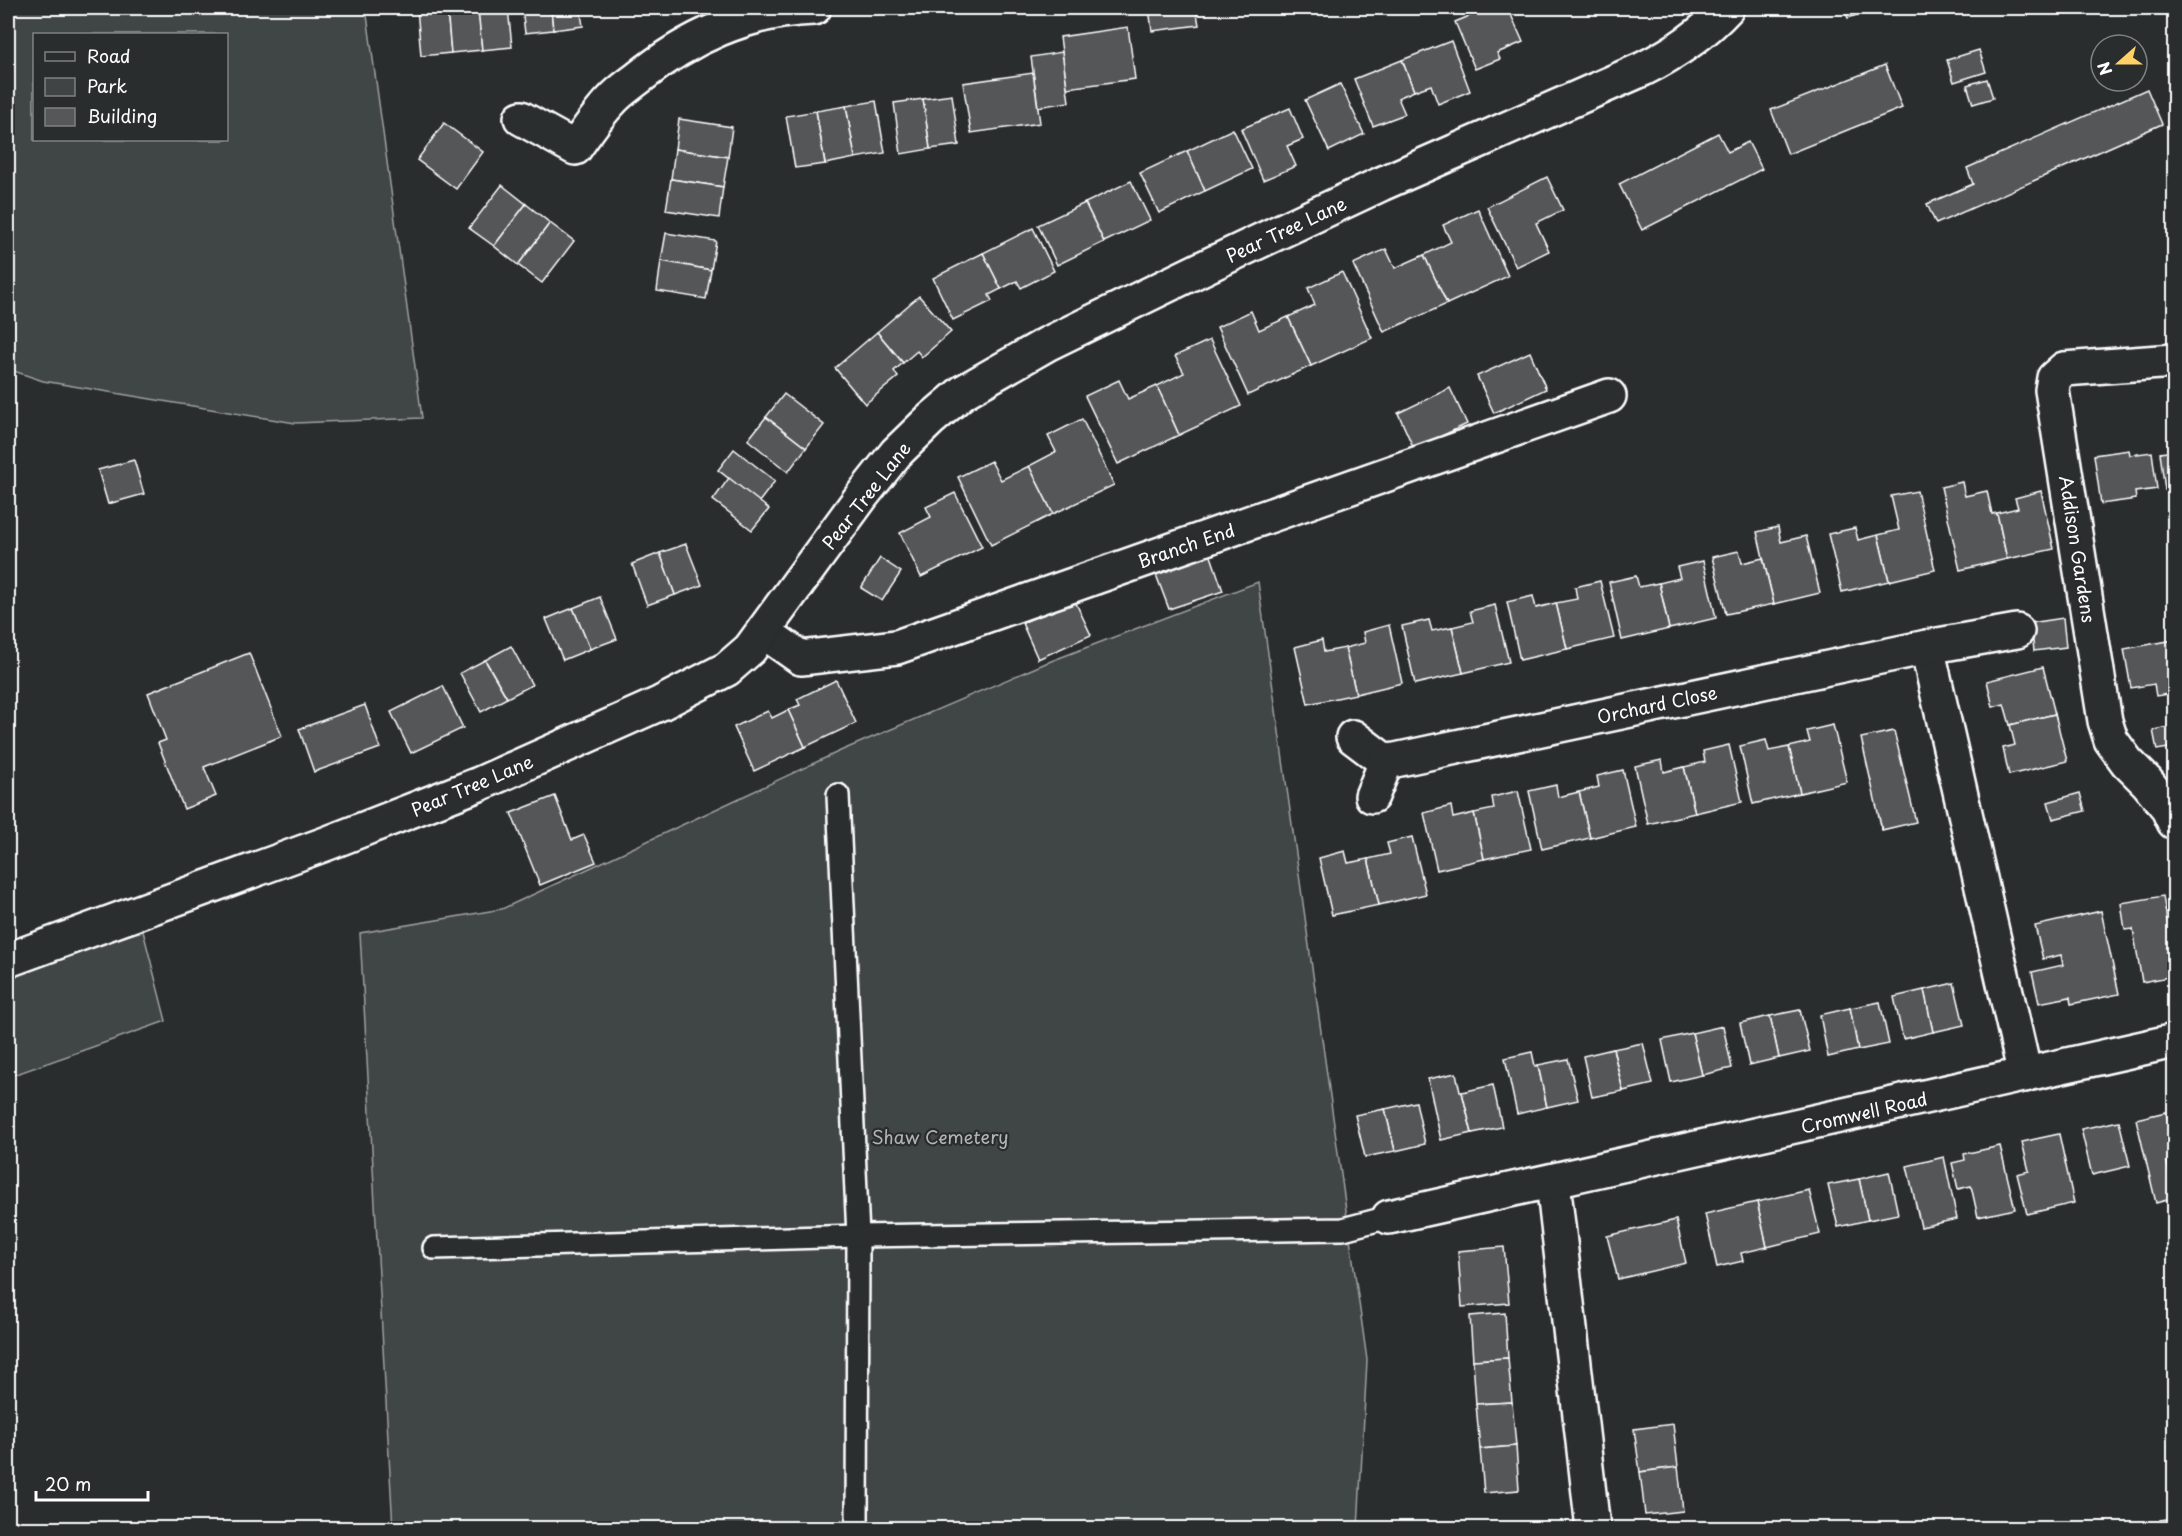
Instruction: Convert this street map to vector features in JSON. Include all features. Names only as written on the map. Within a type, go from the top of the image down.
[{"type":"street","points":[[520,118],[575,148],[612,99],[673,52],[733,23],[770,12],[814,8]]},
{"type":"street","name":"Pear Tree Lane","points":[[8,960],[338,840],[489,779],[661,703],[727,669],[750,650],[861,497],[896,453],[963,392],[1047,344],[1220,260],[1381,184],[1643,69],[1682,48],[1727,8]]},
{"type":"street","name":"Addison Gardens","points":[[2175,361],[2064,369],[2054,378],[2052,390],[2105,721],[2111,740],[2127,762],[2167,807],[2175,822]]},
{"type":"street","name":"Branch End","points":[[764,632],[801,658],[897,647],[1609,396]]},
{"type":"street","name":"Orchard Close","points":[[1386,762],[1927,647],[2017,632]]},
{"type":"street","points":[[1927,647],[2025,1076]]},
{"type":"street","points":[[1353,737],[1386,762],[1372,796]]},
{"type":"street","name":"Cromwell Road","points":[[1389,1217],[2175,1041]]},
{"type":"street","points":[[1553,1182],[1593,1528]]},
{"type":"lane","points":[[838,795],[858,1236],[857,1528]]},
{"type":"lane","points":[[434,1248],[858,1236],[1342,1229],[1389,1217]]},
{"type":"green space","points":[[8,8],[366,8],[422,418],[295,423],[43,381],[8,369]]},
{"type":"green space","name":"Shaw Cemetery","points":[[1258,582],[1367,1360],[1358,1528],[393,1528],[360,933],[502,909],[838,752],[1046,663]]},
{"type":"green space","points":[[143,931],[166,1021],[8,1077],[8,969]]},
{"type":"building","points":[[417,8],[447,8],[451,53],[421,56]]},
{"type":"building","points":[[447,8],[478,8],[482,50],[451,53]]},
{"type":"building","points":[[478,8],[508,8],[512,47],[482,50]]},
{"type":"building","points":[[522,8],[551,8],[553,30],[525,33]]},
{"type":"building","points":[[551,8],[580,8],[583,26],[553,30]]},
{"type":"building","points":[[1149,8],[1196,8],[1199,25],[1152,31]]},
{"type":"building","points":[[1489,8],[1508,8],[1523,42],[1497,53],[1500,59],[1475,69],[1455,22]]},
{"type":"building","points":[[1844,8],[1877,8],[1848,18]]},
{"type":"building","points":[[1128,27],[1135,79],[1067,88],[1060,37]]},
{"type":"building","points":[[1451,41],[1470,91],[1438,104],[1431,85],[1414,91],[1402,60]]},
{"type":"building","points":[[1979,50],[1986,72],[1954,82],[1947,60]]},
{"type":"building","points":[[1062,52],[1069,102],[1038,107],[1031,57]]},
{"type":"building","points":[[1402,60],[1414,91],[1398,98],[1405,114],[1373,126],[1354,79]]},
{"type":"building","points":[[1885,65],[1902,108],[1788,154],[1771,110]]},
{"type":"building","points":[[1033,73],[1040,123],[971,133],[963,83]]},
{"type":"building","points":[[1987,79],[1993,98],[1973,104],[1967,85]]},
{"type":"building","points":[[1340,84],[1364,134],[1329,151],[1305,100]]},
{"type":"building","points":[[2138,93],[2149,93],[2162,124],[1936,224],[1927,204],[1973,184],[1967,168]]},
{"type":"building","points":[[952,95],[959,145],[930,149],[923,99]]},
{"type":"building","points":[[923,99],[930,149],[901,154],[894,103]]},
{"type":"building","points":[[876,101],[885,153],[855,158],[846,106]]},
{"type":"building","points":[[846,106],[855,158],[825,164],[816,111]]},
{"type":"building","points":[[1290,108],[1303,139],[1287,146],[1296,166],[1263,180],[1241,129]]},
{"type":"building","points":[[816,111],[825,164],[795,168],[786,116]]},
{"type":"building","points":[[679,119],[732,127],[728,157],[675,149]]},
{"type":"building","points":[[444,123],[483,152],[456,189],[417,160]]},
{"type":"building","points":[[1233,129],[1252,169],[1205,191],[1187,151]]},
{"type":"building","points":[[1718,133],[1728,152],[1748,142],[1762,169],[1642,230],[1619,184]]},
{"type":"building","points":[[675,149],[728,157],[723,187],[671,179]]},
{"type":"building","points":[[1187,151],[1205,191],[1159,213],[1140,173]]},
{"type":"building","points":[[1547,177],[1563,210],[1536,223],[1549,251],[1516,267],[1487,207]]},
{"type":"building","points":[[671,179],[723,187],[719,218],[666,210]]},
{"type":"building","points":[[1131,181],[1150,220],[1104,242],[1085,203]]},
{"type":"building","points":[[502,185],[526,204],[494,246],[469,228]]},
{"type":"building","points":[[1085,203],[1104,242],[1057,265],[1038,225]]},
{"type":"building","points":[[526,204],[550,223],[518,265],[494,246]]},
{"type":"building","points":[[1478,209],[1508,276],[1447,304],[1424,255],[1451,242],[1443,225]]},
{"type":"building","points":[[550,223],[574,241],[542,283],[518,265]]},
{"type":"building","points":[[1033,228],[1054,271],[1021,288],[1017,281],[1001,289],[983,253]]},
{"type":"building","points":[[666,233],[716,241],[711,270],[661,261]]},
{"type":"building","points":[[1386,249],[1395,268],[1424,255],[1447,304],[1384,332],[1353,264]]},
{"type":"building","points":[[983,253],[1001,289],[989,295],[992,301],[953,320],[933,278]]},
{"type":"building","points":[[661,261],[711,270],[706,299],[657,291]]},
{"type":"building","points":[[1342,272],[1372,338],[1311,366],[1288,317],[1315,305],[1308,288]]},
{"type":"building","points":[[919,296],[951,332],[922,357],[917,351],[903,363],[877,332]]},
{"type":"building","points":[[1251,311],[1259,330],[1288,317],[1311,366],[1248,395],[1217,327]]},
{"type":"building","points":[[877,332],[903,363],[894,371],[898,377],[865,404],[835,368]]},
{"type":"building","points":[[1210,340],[1241,406],[1179,435],[1157,386],[1184,373],[1175,356]]},
{"type":"building","points":[[1530,352],[1546,389],[1494,413],[1477,376]]},
{"type":"building","points":[[1119,380],[1128,399],[1157,386],[1179,435],[1118,464],[1085,396]]},
{"type":"building","points":[[1450,388],[1467,424],[1414,449],[1398,413]]},
{"type":"building","points":[[784,394],[824,425],[806,448],[766,417]]},
{"type":"building","points":[[766,417],[806,448],[788,472],[748,440]]},
{"type":"building","points":[[1082,419],[1114,485],[1053,514],[1029,466],[1056,452],[1048,436]]},
{"type":"building","points":[[734,449],[775,481],[759,502],[718,470]]},
{"type":"building","points":[[2129,450],[2130,455],[2152,452],[2157,489],[2135,492],[2136,499],[2101,504],[2094,455]]},
{"type":"building","points":[[2174,451],[2174,488],[2165,490],[2160,453]]},
{"type":"building","points":[[134,460],[144,494],[108,504],[98,470]]},
{"type":"building","points":[[991,461],[1001,480],[1029,466],[1053,514],[991,545],[958,477]]},
{"type":"building","points":[[729,478],[769,509],[752,530],[713,500]]},
{"type":"building","points":[[1962,482],[1965,496],[1987,491],[1992,514],[1997,513],[2007,559],[1960,570],[1941,487]]},
{"type":"building","points":[[1917,491],[1935,570],[1889,581],[1878,535],[1899,530],[1891,496]]},
{"type":"building","points":[[2041,491],[2054,549],[2007,559],[1997,513],[2018,508],[2015,498]]},
{"type":"building","points":[[955,493],[982,547],[921,577],[900,533],[931,517],[926,507]]},
{"type":"building","points":[[1778,527],[1781,542],[1806,536],[1820,593],[1774,604],[1757,532]]},
{"type":"building","points":[[1855,528],[1858,540],[1878,535],[1889,581],[1842,592],[1828,534]]},
{"type":"building","points":[[686,544],[702,585],[675,595],[660,553]]},
{"type":"building","points":[[1739,551],[1742,563],[1763,558],[1774,604],[1726,614],[1712,557]]},
{"type":"building","points":[[660,553],[675,595],[647,605],[632,564]]},
{"type":"building","points":[[1210,553],[1223,591],[1169,609],[1155,572]]},
{"type":"building","points":[[880,558],[901,572],[882,601],[861,588]]},
{"type":"building","points":[[1703,561],[1716,618],[1669,629],[1659,583],[1680,578],[1677,567]]},
{"type":"building","points":[[1636,576],[1639,587],[1659,583],[1669,629],[1622,640],[1609,582]]},
{"type":"building","points":[[1600,581],[1614,638],[1567,649],[1556,603],[1577,599],[1575,587]]},
{"type":"building","points":[[1533,596],[1536,608],[1556,603],[1567,649],[1520,660],[1507,602]]},
{"type":"building","points":[[600,597],[617,639],[590,649],[573,608]]},
{"type":"building","points":[[1074,599],[1091,635],[1038,659],[1022,623]]},
{"type":"building","points":[[1495,605],[1509,662],[1463,673],[1452,627],[1473,622],[1470,611]]},
{"type":"building","points":[[573,608],[590,649],[563,660],[546,619]]},
{"type":"building","points":[[2063,618],[2066,647],[2034,651],[2031,623]]},
{"type":"building","points":[[1429,620],[1432,631],[1452,627],[1463,673],[1415,684],[1402,626]]},
{"type":"building","points":[[1389,625],[1402,683],[1356,694],[1345,648],[1365,643],[1363,632]]},
{"type":"building","points":[[1322,640],[1324,652],[1345,648],[1356,694],[1308,704],[1295,647]]},
{"type":"building","points":[[2174,640],[2174,693],[2156,696],[2154,684],[2131,688],[2124,649]]},
{"type":"building","points":[[511,646],[532,685],[507,698],[485,660]]},
{"type":"building","points":[[249,653],[282,736],[204,767],[216,796],[184,809],[158,743],[166,740],[148,693]]},
{"type":"building","points":[[485,660],[507,698],[481,712],[460,673]]},
{"type":"building","points":[[2043,667],[2055,714],[2010,725],[2004,704],[1993,707],[1987,681]]},
{"type":"building","points":[[836,680],[856,723],[805,747],[788,710],[800,705],[797,699]]},
{"type":"building","points":[[443,686],[463,728],[411,753],[391,712]]},
{"type":"building","points":[[365,705],[380,748],[314,772],[299,729]]},
{"type":"building","points":[[788,710],[805,747],[754,771],[734,727],[768,711],[772,718]]},
{"type":"building","points":[[2055,714],[2067,761],[2009,775],[2003,748],[2015,745],[2010,725]]},
{"type":"building","points":[[1833,725],[1847,782],[1800,793],[1789,747],[1810,742],[1807,731]]},
{"type":"building","points":[[2174,726],[2174,747],[2157,750],[2153,730]]},
{"type":"building","points":[[1894,731],[1916,822],[1882,830],[1861,738]]},
{"type":"building","points":[[1766,740],[1769,751],[1789,747],[1800,793],[1753,804],[1740,746]]},
{"type":"building","points":[[1729,745],[1742,802],[1695,813],[1684,767],[1705,762],[1703,751]]},
{"type":"building","points":[[1662,760],[1664,772],[1684,767],[1695,813],[1648,824],[1635,766]]},
{"type":"building","points":[[1623,770],[1636,827],[1590,838],[1579,792],[1599,787],[1597,776]]},
{"type":"building","points":[[1556,785],[1558,797],[1579,792],[1590,838],[1542,849],[1529,791]]},
{"type":"building","points":[[1518,791],[1531,849],[1484,859],[1474,813],[1494,809],[1492,797]]},
{"type":"building","points":[[2080,793],[2085,811],[2053,819],[2048,802]]},
{"type":"building","points":[[555,796],[572,840],[584,835],[596,862],[540,885],[511,813]]},
{"type":"building","points":[[1451,806],[1453,818],[1474,813],[1484,859],[1437,870],[1424,813]]},
{"type":"building","points":[[1412,837],[1426,894],[1379,905],[1368,859],[1390,854],[1387,843]]},
{"type":"building","points":[[1345,851],[1348,863],[1368,859],[1379,905],[1332,915],[1319,858]]},
{"type":"building","points":[[2163,896],[2174,976],[2142,982],[2133,929],[2125,930],[2121,903]]},
{"type":"building","points":[[2101,911],[2119,994],[2071,1004],[2070,997],[2039,1003],[2032,972],[2063,965],[2061,955],[2043,959],[2035,926]]},
{"type":"building","points":[[1954,983],[1964,1025],[1933,1032],[1924,990]]},
{"type":"building","points":[[1924,990],[1933,1032],[1903,1039],[1894,997]]},
{"type":"building","points":[[1880,1002],[1889,1044],[1858,1050],[1850,1008]]},
{"type":"building","points":[[1850,1008],[1858,1050],[1828,1057],[1820,1015]]},
{"type":"building","points":[[1800,1010],[1810,1051],[1779,1058],[1770,1016]]},
{"type":"building","points":[[1770,1016],[1779,1058],[1749,1065],[1740,1023]]},
{"type":"building","points":[[1723,1026],[1732,1068],[1702,1075],[1692,1033]]},
{"type":"building","points":[[1692,1033],[1702,1075],[1671,1082],[1662,1040]]},
{"type":"building","points":[[1643,1043],[1653,1084],[1623,1091],[1613,1049]]},
{"type":"building","points":[[1613,1049],[1623,1091],[1592,1097],[1583,1056]]},
{"type":"building","points":[[1532,1052],[1535,1066],[1538,1065],[1547,1107],[1517,1114],[1505,1058]]},
{"type":"building","points":[[1568,1059],[1578,1100],[1547,1107],[1538,1065]]},
{"type":"building","points":[[1456,1073],[1472,1133],[1441,1140],[1428,1079]]},
{"type":"building","points":[[1493,1085],[1502,1127],[1472,1133],[1462,1092]]},
{"type":"building","points":[[1416,1102],[1425,1144],[1395,1151],[1385,1109]]},
{"type":"building","points":[[1385,1109],[1395,1151],[1365,1157],[1355,1115]]},
{"type":"building","points":[[2166,1112],[2174,1151],[2174,1160],[2167,1162],[2170,1176],[2174,1175],[2174,1198],[2156,1203],[2136,1119]]},
{"type":"building","points":[[2119,1121],[2130,1166],[2092,1175],[2081,1129]]},
{"type":"building","points":[[2059,1134],[2074,1203],[2027,1214],[2017,1174],[2029,1171],[2022,1142]]},
{"type":"building","points":[[2000,1146],[2015,1209],[1978,1217],[1971,1186],[1958,1189],[1952,1163],[1965,1160],[1964,1154]]},
{"type":"building","points":[[1944,1157],[1957,1219],[1921,1227],[1907,1166]]},
{"type":"building","points":[[1889,1172],[1898,1214],[1868,1220],[1859,1179]]},
{"type":"building","points":[[1859,1179],[1868,1220],[1838,1227],[1828,1185]]},
{"type":"building","points":[[1809,1190],[1820,1234],[1767,1247],[1757,1202]]},
{"type":"building","points":[[1757,1202],[1767,1247],[1741,1253],[1743,1261],[1717,1267],[1705,1214]]},
{"type":"building","points":[[1676,1220],[1686,1263],[1618,1279],[1607,1236]]},
{"type":"building","points":[[1504,1247],[1509,1303],[1462,1307],[1458,1251]]},
{"type":"building","points":[[1505,1313],[1508,1358],[1473,1360],[1470,1316]]},
{"type":"building","points":[[1508,1358],[1512,1402],[1476,1404],[1473,1360]]},
{"type":"building","points":[[1512,1402],[1516,1446],[1480,1449],[1476,1404]]},
{"type":"building","points":[[1673,1424],[1678,1467],[1640,1472],[1634,1429]]},
{"type":"building","points":[[1516,1446],[1519,1490],[1484,1493],[1480,1449]]},
{"type":"building","points":[[1678,1467],[1683,1511],[1645,1515],[1640,1472]]},
{"type":"building","points":[[2174,1518],[2174,1528],[2161,1528],[2160,1520]]}]
